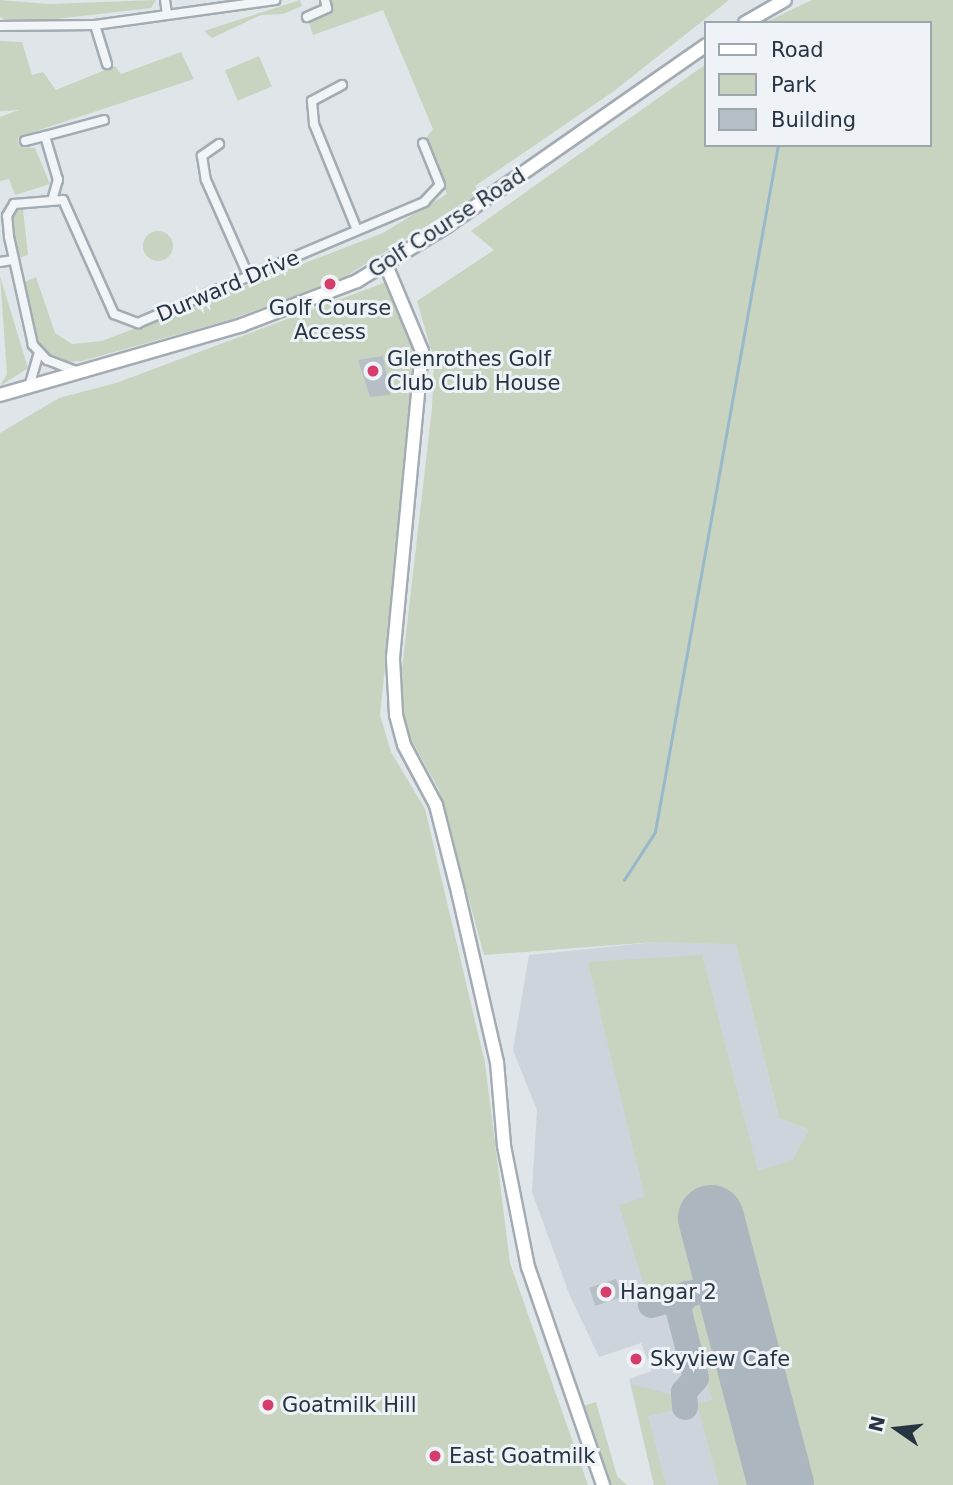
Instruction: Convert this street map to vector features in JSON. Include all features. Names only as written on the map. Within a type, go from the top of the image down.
[{"type":"street","points":[[165,0],[167,15]]},
{"type":"street","points":[[0,26],[95,25],[275,0]]},
{"type":"street","points":[[307,17],[327,8],[325,0]]},
{"type":"street","points":[[748,21],[785,0]]},
{"type":"street","points":[[95,25],[107,65]]},
{"type":"street","name":"Golf Course Road","points":[[0,395],[282,312],[386,265],[704,46]]},
{"type":"street","points":[[342,85],[312,102],[314,124],[357,230]]},
{"type":"street","points":[[25,141],[104,120]]},
{"type":"street","points":[[28,387],[38,353],[12,260],[8,209],[53,197],[58,180],[45,136]]},
{"type":"street","name":"Durward Drive","points":[[53,197],[68,205],[110,306],[123,321],[172,311],[424,202],[440,186],[423,142]]},
{"type":"street","points":[[219,144],[202,156],[206,180],[249,277]]},
{"type":"street","points":[[0,262],[12,260]]},
{"type":"street","points":[[386,265],[422,351],[393,659],[396,715],[404,745],[436,806],[458,892],[497,1062],[504,1146],[528,1267],[603,1485]]},
{"type":"street","points":[[38,353],[83,372]]},
{"type":"shaded area","points":[[655,942],[736,943],[779,1118],[809,1130],[953,1485],[654,1485],[629,1379],[652,1371],[641,1343],[599,1357],[570,1296],[532,1192],[537,1110],[513,1050],[529,955]]},
{"type":"green space","points":[[0,0],[49,4],[156,0],[151,8],[12,24],[0,17]]},
{"type":"green space","points":[[300,0],[302,6],[283,14],[261,15],[212,38],[204,31]]},
{"type":"green space","points":[[325,0],[729,0],[614,91],[475,186],[479,193],[345,277],[229,320],[82,361],[65,362],[40,350],[16,286],[36,277],[55,333],[72,344],[102,341],[383,233],[447,194],[426,138],[433,129],[383,10],[313,35],[307,17],[327,8]]},
{"type":"green space","points":[[812,0],[953,0],[953,1485],[798,1485],[739,1260],[745,1253],[735,1211],[701,1220],[712,1263],[707,1280],[649,1301],[619,1205],[645,1197],[588,962],[702,955],[758,1171],[793,1160],[809,1130],[779,1118],[736,944],[655,942],[484,955],[439,790],[406,730],[399,695],[432,408],[434,360],[417,301],[494,250],[471,231],[704,65],[704,147],[932,147],[932,21],[768,21]]},
{"type":"green space","points":[[0,41],[22,42],[32,75],[43,72],[56,90],[115,66],[121,74],[181,52],[194,79],[18,137],[19,147],[35,148],[50,184],[15,195],[9,179],[0,181],[0,117],[19,110],[0,111]]},
{"type":"green space","points":[[259,56],[272,86],[238,101],[225,70]]},
{"type":"green space","points":[[22,201],[28,255],[12,260],[7,224],[14,204]]},
{"type":"green space","points":[[158,231],[169,235],[173,246],[169,257],[158,261],[147,257],[143,246],[147,235]]},
{"type":"green space","points":[[0,276],[28,368],[0,386],[7,374]]},
{"type":"green space","points":[[386,282],[412,348],[414,386],[380,715],[391,752],[425,809],[485,1063],[510,1263],[588,1485],[0,1485],[0,433],[59,398],[116,383]]},
{"type":"green space","points":[[708,1296],[723,1307],[771,1485],[719,1485],[697,1403],[712,1400],[688,1309],[692,1299]]},
{"type":"green space","points":[[631,1384],[678,1396],[681,1408],[648,1416],[666,1485],[654,1485]]},
{"type":"green space","points":[[596,1402],[617,1476],[627,1485],[608,1485],[583,1406]]},
{"type":"building","name":"Glenrothes Golf Club Club House","points":[[383,356],[390,395],[370,397],[358,360]]},
{"type":"building","name":"Hangar 2","points":[[616,1279],[622,1297],[595,1306],[589,1288]]},
{"type":"waterway","points":[[624,880],[655,832],[778,147]]},
{"type":"taxiway","points":[[703,1289],[716,1278],[720,1257]]},
{"type":"taxiway","points":[[651,1305],[711,1288],[727,1296],[735,1312]]},
{"type":"taxiway","points":[[685,1407],[684,1392],[696,1378],[678,1308],[687,1294]]},
{"type":"runway","points":[[711,1218],[781,1485]]},
{"type":"place","name":"Golf Course Access","points":[[330,284]]},
{"type":"place","name":"Glenrothes Golf Club Club House","points":[[373,371]]},
{"type":"place","name":"Hangar 2","points":[[606,1292]]},
{"type":"place","name":"Skyview Cafe","points":[[636,1359]]},
{"type":"place","name":"Goatmilk Hill","points":[[268,1405]]},
{"type":"place","name":"East Goatmilk","points":[[435,1456]]}]
